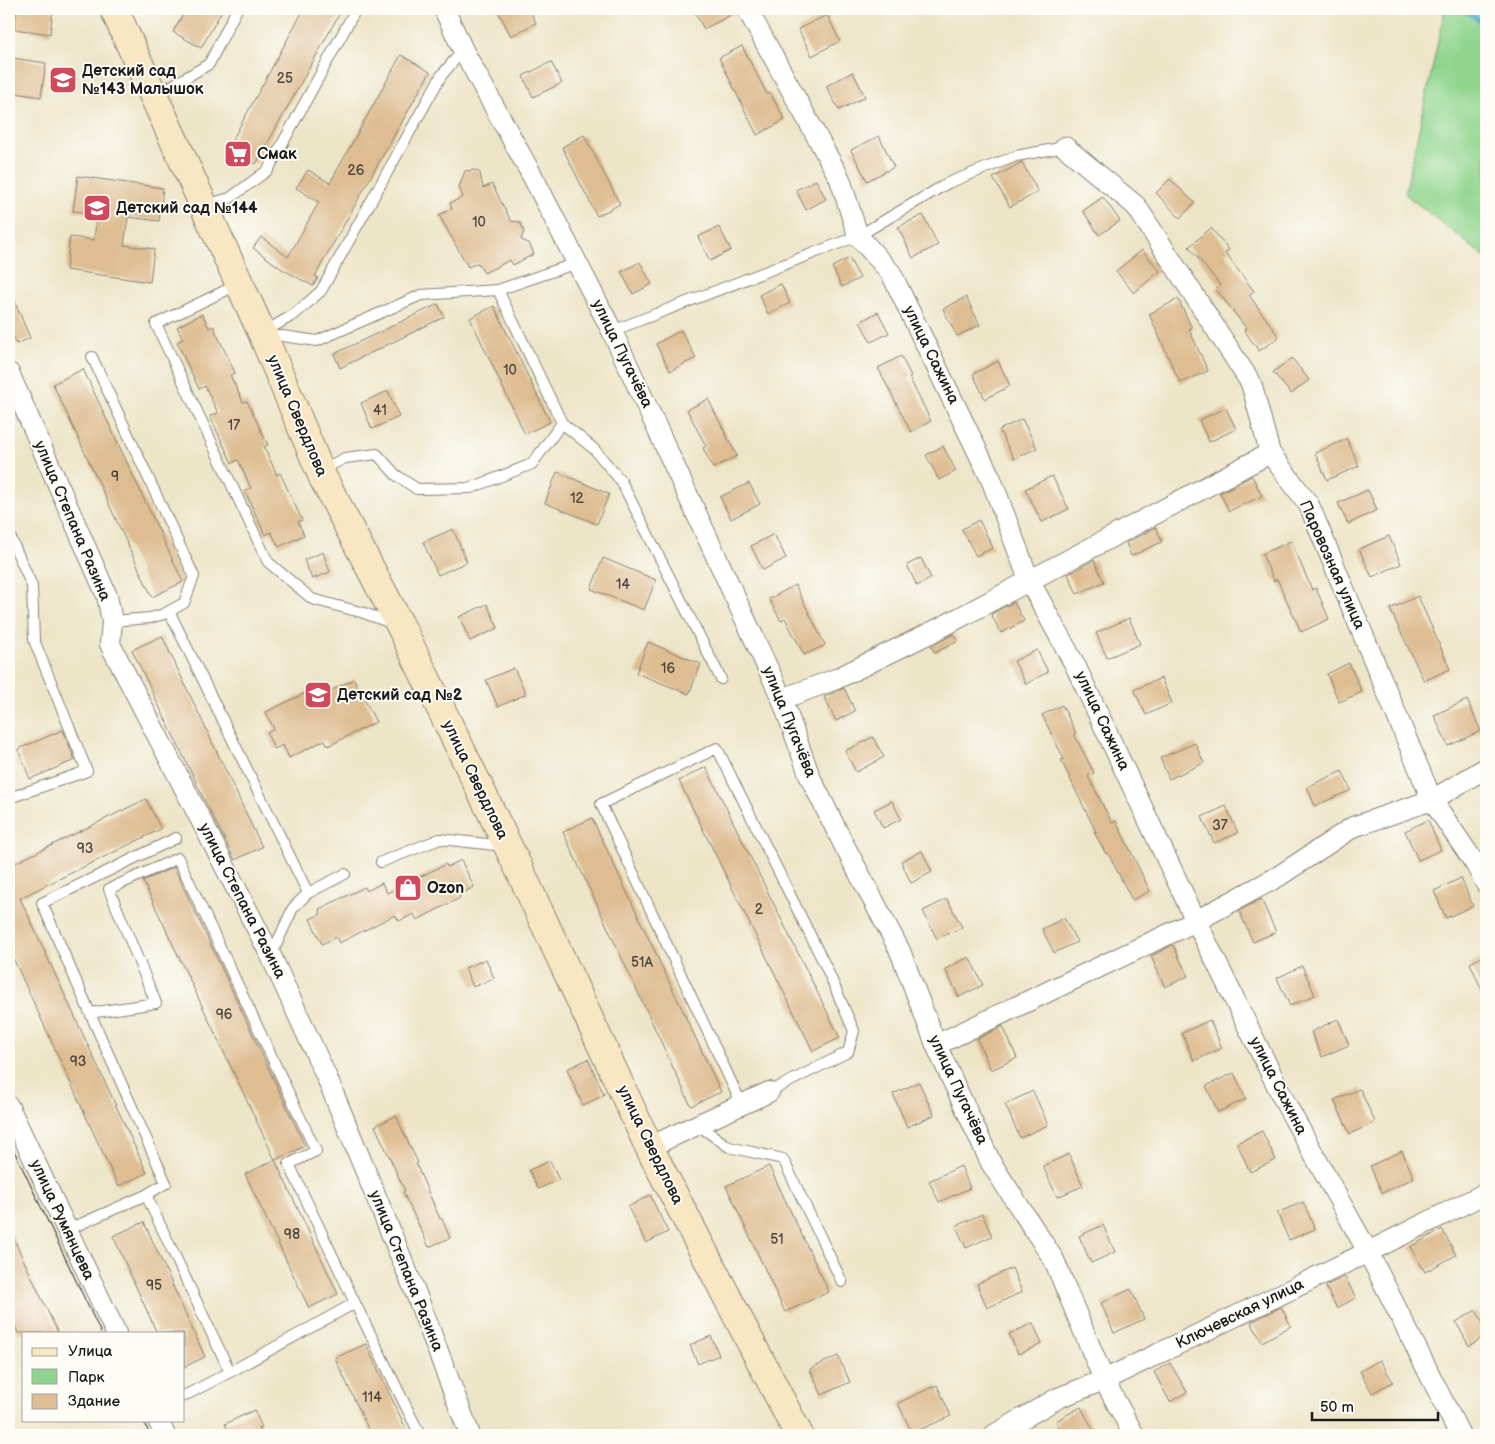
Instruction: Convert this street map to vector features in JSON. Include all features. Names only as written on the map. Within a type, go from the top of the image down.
[{"type":"street","name":"улица Свердлова","points":[[114,9],[262,333],[323,478],[401,627],[649,1147],[799,1435]]},
{"type":"street","name":"улица Пугачёва","points":[[444,9],[612,331],[782,699],[810,777],[900,951],[936,1045],[991,1163],[1054,1260],[1104,1380],[1134,1435]]},
{"type":"street","name":"улица Сажина","points":[[747,9],[840,179],[858,236],[891,273],[991,479],[1029,580],[1075,664],[1196,920],[1288,1108],[1368,1252],[1460,1435]]},
{"type":"street","name":"Паровозная улица","points":[[1065,147],[1136,206],[1251,383],[1270,453],[1309,505],[1432,800],[1476,865],[1486,884]]},
{"type":"street","name":"улица Степана Разина","points":[[9,373],[107,596],[112,621],[110,644],[271,956],[334,1096],[415,1291],[470,1435]]},
{"type":"street","points":[[782,699],[836,679],[938,629],[1270,453]]},
{"type":"street","points":[[936,1045],[1196,920],[1279,876],[1353,827],[1432,800],[1486,768]]},
{"type":"street","points":[[649,1147],[770,1092]]},
{"type":"street","name":"улица Румянцева","points":[[9,1107],[116,1332]]},
{"type":"street","name":"Ключевская улица","points":[[994,1435],[1058,1398],[1104,1380],[1486,1193]]},
{"type":"street","points":[[159,1422],[165,1435]]},
{"type":"lane","points":[[153,91],[168,88],[209,64],[237,9]]},
{"type":"lane","points":[[204,205],[230,198],[268,170],[356,9]]},
{"type":"lane","points":[[262,333],[295,314],[321,291],[441,76],[464,50]]},
{"type":"lane","points":[[612,331],[858,236],[948,183],[1016,156],[1065,147]]},
{"type":"lane","points":[[262,333],[317,341],[421,295],[498,290],[577,263]]},
{"type":"lane","points":[[240,284],[156,324],[268,562],[312,599],[364,613],[401,627]]},
{"type":"lane","points":[[498,290],[562,423],[594,448],[621,481],[720,678]]},
{"type":"lane","points":[[92,357],[194,576],[184,603],[150,618],[112,621]]},
{"type":"lane","points":[[323,478],[331,465],[345,458],[377,454],[396,474],[417,489],[470,488],[532,464],[562,423]]},
{"type":"lane","points":[[9,534],[32,586],[34,640],[87,771],[9,798]]},
{"type":"lane","points":[[169,611],[308,893]]},
{"type":"lane","points":[[742,1105],[601,804],[717,748],[826,967],[854,1031],[848,1052],[770,1092]]},
{"type":"lane","points":[[67,1230],[146,1195],[166,1184],[42,903],[176,838]]},
{"type":"lane","points":[[381,862],[440,840],[507,846]]},
{"type":"lane","points":[[90,1013],[156,1003],[109,889],[178,858],[316,1151],[289,1164],[420,1435]]},
{"type":"lane","points":[[271,956],[293,908],[308,893],[346,874]]},
{"type":"lane","points":[[698,1125],[729,1147],[783,1159],[842,1282]]},
{"type":"lane","points":[[146,1195],[230,1372]]},
{"type":"lane","points":[[185,1395],[355,1303]]},
{"type":"green space","points":[[1445,9],[1486,9],[1486,258],[1405,194]]},
{"type":"building","points":[[17,9],[53,9],[50,34],[14,29]]},
{"type":"building","points":[[186,9],[223,9],[201,48],[173,32]]},
{"type":"building","points":[[304,9],[342,9],[256,164],[228,148]]},
{"type":"building","points":[[497,9],[529,9],[536,23],[511,36]]},
{"type":"building","points":[[693,9],[735,9],[736,12],[704,29]]},
{"type":"building","points":[[827,15],[840,41],[812,56],[798,29]]},
{"type":"building","points":[[742,46],[767,94],[770,93],[785,120],[757,135],[719,58]]},
{"type":"building","points":[[401,55],[430,72],[315,276],[318,278],[313,286],[282,269],[253,248],[261,237],[288,257],[319,202],[296,188],[308,170],[330,183]]},
{"type":"building","points":[[12,58],[46,63],[41,97],[9,92]]},
{"type":"building","points":[[551,62],[562,83],[533,97],[523,76]]},
{"type":"building","points":[[853,72],[865,97],[839,110],[826,86]]},
{"type":"building","points":[[584,135],[620,204],[597,216],[562,147]]},
{"type":"building","points":[[879,136],[894,167],[867,181],[851,150]]},
{"type":"building","points":[[1022,162],[1038,192],[1010,207],[993,178]]},
{"type":"building","points":[[475,170],[480,173],[483,188],[492,184],[511,221],[520,222],[524,231],[521,240],[529,243],[534,254],[513,265],[510,260],[484,273],[478,263],[468,267],[439,215],[452,209],[450,203],[463,197],[459,187],[465,171]]},
{"type":"building","points":[[78,176],[163,188],[159,221],[128,217],[124,245],[154,249],[150,282],[66,270],[70,237],[94,240],[97,214],[73,211]]},
{"type":"building","points":[[1170,179],[1195,203],[1180,218],[1156,193]]},
{"type":"building","points":[[816,180],[826,199],[806,210],[796,190]]},
{"type":"building","points":[[1103,197],[1120,221],[1099,235],[1083,211]]},
{"type":"building","points":[[923,215],[938,245],[913,258],[898,227]]},
{"type":"building","points":[[719,227],[731,250],[710,261],[698,237]]},
{"type":"building","points":[[1211,228],[1229,250],[1225,253],[1254,291],[1249,295],[1279,337],[1259,351],[1244,330],[1246,328],[1216,289],[1220,285],[1189,247]]},
{"type":"building","points":[[1142,250],[1160,271],[1134,293],[1116,271]]},
{"type":"building","points":[[849,258],[860,278],[842,287],[832,267]]},
{"type":"building","points":[[640,262],[652,284],[633,294],[621,272]]},
{"type":"building","points":[[781,284],[790,303],[768,314],[759,295]]},
{"type":"building","points":[[9,288],[30,338],[16,344],[9,325]]},
{"type":"building","points":[[966,297],[980,325],[957,336],[943,309]]},
{"type":"building","points":[[1178,299],[1192,328],[1189,329],[1208,371],[1180,383],[1149,314]]},
{"type":"building","points":[[438,304],[444,317],[340,368],[334,354]]},
{"type":"building","points":[[494,306],[550,422],[525,434],[470,318]]},
{"type":"building","points":[[878,312],[889,333],[871,342],[860,322]]},
{"type":"building","points":[[202,314],[209,328],[213,326],[235,373],[230,375],[243,402],[247,401],[268,445],[264,447],[277,475],[280,473],[302,520],[298,522],[304,535],[279,547],[271,532],[265,535],[245,491],[251,488],[238,460],[232,463],[210,416],[218,413],[205,386],[199,389],[177,342],[183,339],[177,327]]},
{"type":"building","points":[[681,330],[696,358],[670,371],[656,344]]},
{"type":"building","points":[[901,356],[911,376],[909,377],[931,421],[911,432],[878,368]]},
{"type":"building","points":[[1292,358],[1309,380],[1291,394],[1273,372]]},
{"type":"building","points":[[998,361],[1010,386],[985,399],[973,374]]},
{"type":"building","points":[[83,369],[183,582],[152,597],[53,384]]},
{"type":"building","points":[[388,391],[399,417],[372,429],[361,403]]},
{"type":"building","points":[[708,399],[737,456],[713,468],[703,448],[706,446],[687,410]]},
{"type":"building","points":[[1226,408],[1236,429],[1209,442],[1199,420]]},
{"type":"building","points":[[1022,419],[1037,448],[1014,459],[999,430]]},
{"type":"building","points":[[1347,439],[1359,466],[1327,480],[1315,453]]},
{"type":"building","points":[[943,446],[956,471],[939,480],[926,455]]},
{"type":"building","points":[[557,472],[609,494],[597,524],[545,503]]},
{"type":"building","points":[[1052,476],[1069,509],[1042,522],[1025,489]]},
{"type":"building","points":[[1252,476],[1262,496],[1229,511],[1220,493]]},
{"type":"building","points":[[749,483],[760,504],[731,519],[720,497]]},
{"type":"building","points":[[1368,490],[1377,510],[1348,524],[1338,503]]},
{"type":"building","points":[[979,520],[993,548],[976,556],[962,529]]},
{"type":"building","points":[[1156,527],[1162,542],[1131,556],[1126,543]]},
{"type":"building","points":[[453,529],[467,562],[438,575],[423,542]]},
{"type":"building","points":[[774,534],[786,558],[763,570],[751,546]]},
{"type":"building","points":[[1389,536],[1401,564],[1372,577],[1359,549]]},
{"type":"building","points":[[1291,541],[1312,590],[1316,588],[1329,619],[1301,632],[1277,579],[1274,581],[1262,554]]},
{"type":"building","points":[[323,552],[330,572],[312,579],[304,560]]},
{"type":"building","points":[[603,558],[656,580],[644,610],[591,589]]},
{"type":"building","points":[[921,558],[931,578],[917,586],[907,565]]},
{"type":"building","points":[[1094,560],[1104,582],[1077,594],[1068,574]]},
{"type":"building","points":[[795,585],[825,645],[804,655],[785,618],[781,621],[769,599]]},
{"type":"building","points":[[1418,596],[1450,669],[1424,681],[1390,609]]},
{"type":"building","points":[[1014,602],[1024,621],[1001,633],[991,614]]},
{"type":"building","points":[[487,604],[498,628],[470,641],[459,617]]},
{"type":"building","points":[[1129,618],[1140,644],[1107,658],[1096,633]]},
{"type":"building","points":[[954,634],[958,641],[935,653],[931,646]]},
{"type":"building","points":[[162,636],[262,847],[235,860],[132,650]]},
{"type":"building","points":[[648,642],[701,664],[689,694],[636,673]]},
{"type":"building","points":[[1037,650],[1048,672],[1026,684],[1014,661]]},
{"type":"building","points":[[1349,663],[1362,692],[1339,702],[1327,674]]},
{"type":"building","points":[[514,668],[526,694],[498,707],[486,680]]},
{"type":"building","points":[[1161,678],[1172,703],[1146,715],[1134,690]]},
{"type":"building","points":[[354,679],[376,722],[328,746],[325,740],[289,758],[283,745],[274,749],[267,733],[274,729],[266,712],[314,689],[318,697]]},
{"type":"building","points":[[844,688],[855,711],[836,721],[824,697]]},
{"type":"building","points":[[1467,700],[1481,731],[1448,746],[1434,715]]},
{"type":"building","points":[[1062,705],[1094,773],[1088,776],[1112,823],[1116,821],[1150,891],[1132,900],[1108,853],[1106,854],[1094,832],[1096,832],[1061,760],[1064,759],[1042,715]]},
{"type":"building","points":[[63,730],[75,760],[30,779],[18,749]]},
{"type":"building","points":[[873,737],[884,757],[856,772],[845,751]]},
{"type":"building","points":[[1195,743],[1204,763],[1169,779],[1160,758]]},
{"type":"building","points":[[706,767],[840,1038],[813,1051],[679,781]]},
{"type":"building","points":[[1342,771],[1351,790],[1315,806],[1307,787]]},
{"type":"building","points":[[146,799],[161,829],[20,898],[147,1173],[118,1186],[9,949],[9,866]]},
{"type":"building","points":[[892,801],[901,819],[883,828],[874,810]]},
{"type":"building","points":[[1226,806],[1238,833],[1214,843],[1202,817]]},
{"type":"building","points":[[592,818],[721,1092],[691,1106],[563,832]]},
{"type":"building","points":[[1428,820],[1441,850],[1418,860],[1405,831]]},
{"type":"building","points":[[922,851],[932,872],[911,883],[901,861]]},
{"type":"building","points":[[461,860],[474,887],[459,895],[460,898],[417,920],[414,914],[399,921],[395,915],[339,943],[336,937],[322,944],[310,919],[321,914],[319,909],[365,887],[367,891],[382,883],[387,893],[446,864],[447,867]]},
{"type":"building","points":[[174,867],[305,1146],[275,1160],[143,881]]},
{"type":"building","points":[[1461,878],[1473,906],[1446,918],[1434,891]]},
{"type":"building","points":[[947,899],[962,927],[937,939],[923,911]]},
{"type":"building","points":[[1261,899],[1276,932],[1253,942],[1239,911]]},
{"type":"building","points":[[1064,918],[1077,942],[1054,953],[1042,929]]},
{"type":"building","points":[[1173,945],[1188,976],[1165,987],[1151,956]]},
{"type":"building","points":[[1486,955],[1486,999],[1470,963]]},
{"type":"building","points":[[969,957],[983,985],[959,997],[945,969]]},
{"type":"building","points":[[486,959],[494,978],[473,987],[465,968]]},
{"type":"building","points":[[1302,966],[1315,995],[1290,1006],[1277,978]]},
{"type":"building","points":[[1338,1019],[1349,1045],[1322,1057],[1311,1032]]},
{"type":"building","points":[[1210,1020],[1222,1048],[1194,1061],[1182,1033]]},
{"type":"building","points":[[1003,1026],[1017,1058],[991,1070],[977,1039]]},
{"type":"building","points":[[588,1059],[604,1095],[583,1105],[567,1069]]},
{"type":"building","points":[[1234,1073],[1246,1099],[1218,1112],[1206,1086]]},
{"type":"building","points":[[919,1082],[934,1115],[907,1127],[893,1094]]},
{"type":"building","points":[[1360,1089],[1375,1122],[1350,1134],[1334,1100]]},
{"type":"building","points":[[1033,1091],[1048,1125],[1020,1138],[1005,1104]]},
{"type":"building","points":[[396,1116],[450,1238],[429,1247],[375,1126]]},
{"type":"building","points":[[1262,1131],[1276,1160],[1250,1172],[1237,1143]]},
{"type":"building","points":[[1402,1151],[1414,1178],[1382,1193],[1370,1166]]},
{"type":"building","points":[[1069,1154],[1083,1186],[1057,1197],[1043,1166]]},
{"type":"building","points":[[275,1160],[338,1294],[309,1308],[245,1174]]},
{"type":"building","points":[[550,1161],[559,1180],[538,1189],[529,1170]]},
{"type":"building","points":[[769,1166],[829,1292],[785,1312],[726,1186]]},
{"type":"building","points":[[961,1166],[970,1188],[939,1202],[929,1181]]},
{"type":"building","points":[[650,1195],[668,1232],[646,1243],[628,1207]]},
{"type":"building","points":[[1303,1202],[1315,1229],[1289,1240],[1277,1213]]},
{"type":"building","points":[[982,1214],[992,1236],[966,1248],[956,1226]]},
{"type":"building","points":[[144,1222],[205,1357],[185,1367],[185,1332],[157,1332],[113,1236]]},
{"type":"building","points":[[1103,1225],[1115,1252],[1091,1263],[1079,1236]]},
{"type":"building","points":[[9,1229],[58,1332],[18,1333],[9,1313]]},
{"type":"building","points":[[1442,1229],[1456,1255],[1425,1272],[1410,1247]]},
{"type":"building","points":[[1012,1268],[1022,1292],[987,1308],[977,1284]]},
{"type":"building","points":[[1345,1277],[1356,1298],[1337,1308],[1325,1286]]},
{"type":"building","points":[[1131,1289],[1144,1319],[1114,1333],[1101,1303]]},
{"type":"building","points":[[1281,1307],[1291,1326],[1262,1342],[1251,1322]]},
{"type":"building","points":[[1476,1310],[1486,1329],[1486,1336],[1469,1346],[1456,1322]]},
{"type":"building","points":[[1033,1323],[1042,1344],[1018,1354],[1009,1334]]},
{"type":"building","points":[[711,1336],[719,1355],[698,1364],[690,1345]]},
{"type":"building","points":[[366,1344],[409,1435],[371,1435],[335,1358]]},
{"type":"building","points":[[838,1356],[850,1382],[822,1395],[810,1369]]},
{"type":"building","points":[[1380,1360],[1393,1382],[1372,1393],[1360,1371]]},
{"type":"building","points":[[1170,1363],[1187,1392],[1170,1402],[1154,1372]]},
{"type":"building","points":[[937,1385],[951,1416],[912,1433],[898,1403]]},
{"type":"building","points":[[1081,1407],[1096,1435],[1064,1435],[1056,1421]]},
{"type":"building","points":[[254,1410],[262,1427],[259,1428],[262,1435],[230,1435],[225,1424]]},
{"type":"waterway","points":[[1462,9],[1486,24]]},
{"type":"tram line","points":[[9,1140],[101,1332]]},
{"type":"tram line","points":[[144,1422],[150,1435]]},
{"type":"place","name":"Детский сад №143 Малышок","points":[[63,80]]},
{"type":"place","name":"Смак","points":[[238,154]]},
{"type":"place","name":"Детский сад №144","points":[[97,208]]},
{"type":"place","name":"Детский сад №2","points":[[318,695]]},
{"type":"place","name":"Ozon","points":[[408,888]]}]
